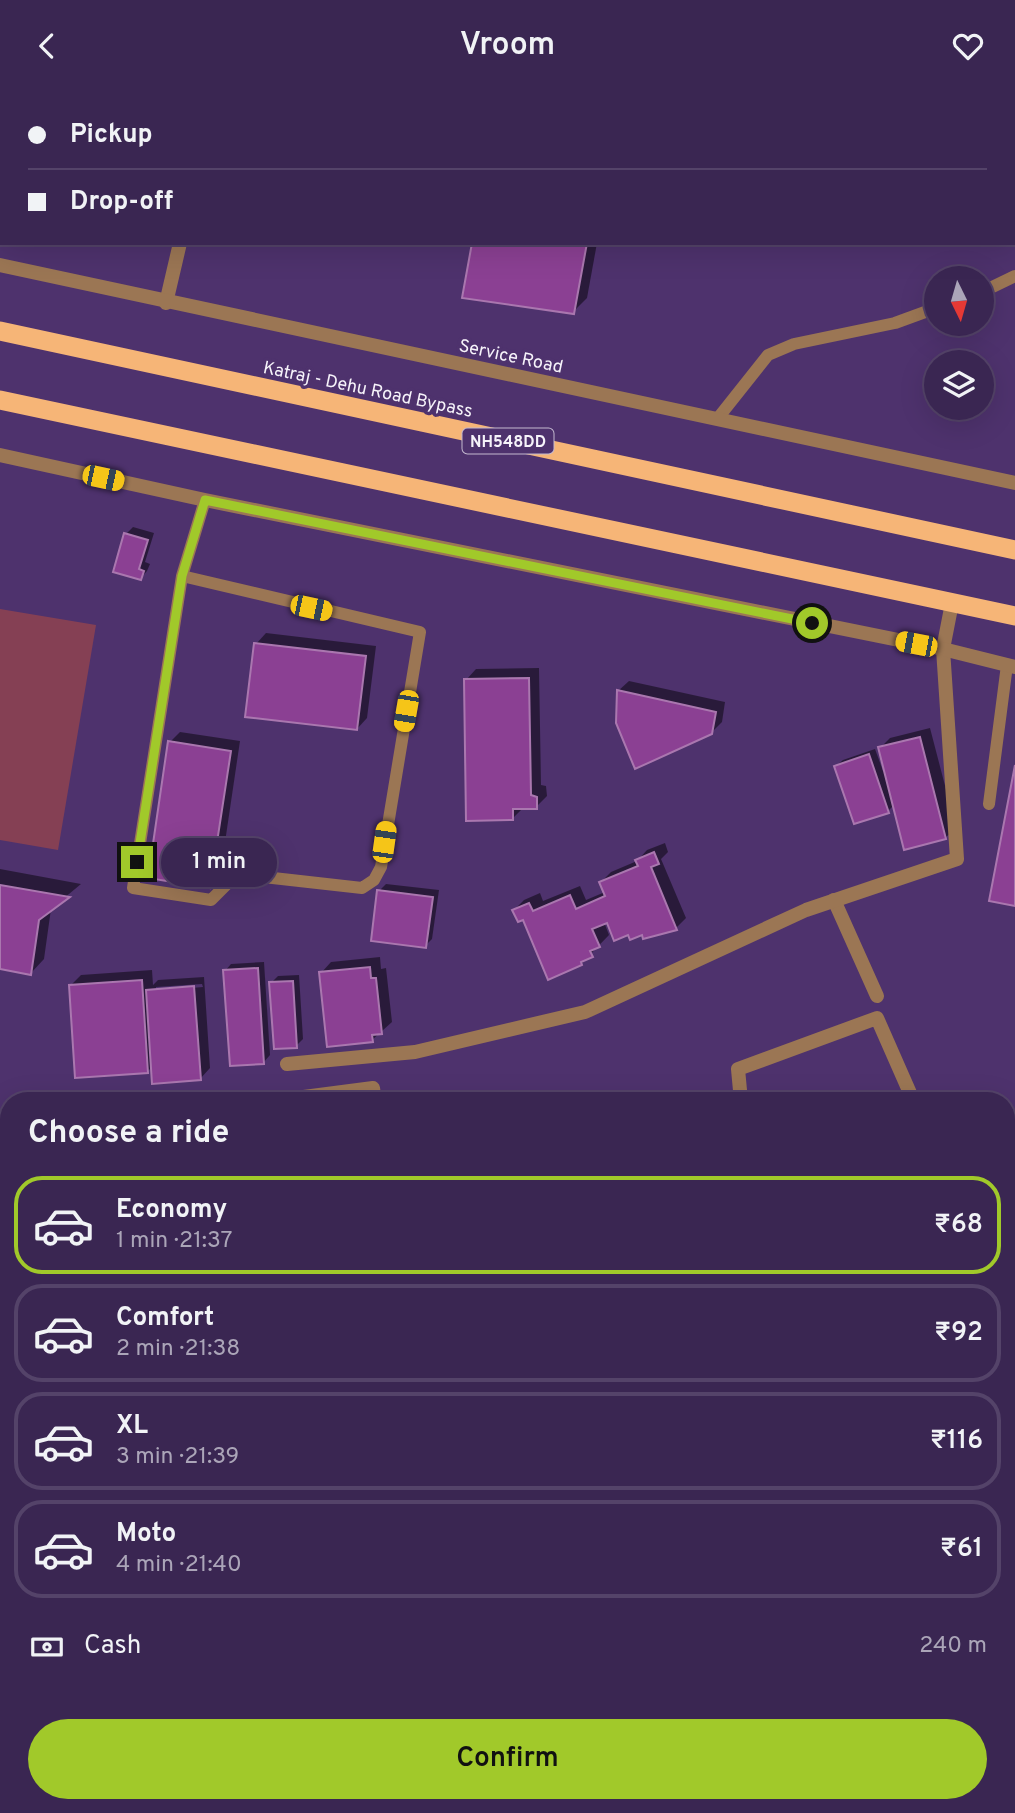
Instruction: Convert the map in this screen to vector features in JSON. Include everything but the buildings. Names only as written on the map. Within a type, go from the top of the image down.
[{"type":"highway","name":"Katraj - Dehu Road Bypass","points":[[0,331],[1015,550]]},
{"type":"highway","points":[[0,400],[1015,616]]},
{"type":"street","points":[[166,303],[180,245]]},
{"type":"street","name":"Service Road","points":[[0,265],[166,303],[718,418],[1015,484]]},
{"type":"street","points":[[0,455],[205,500],[943,649],[1011,666]]},
{"type":"street","points":[[287,1064],[415,1052],[585,1012],[806,910],[957,859],[943,649],[952,603]]},
{"type":"street","points":[[834,900],[877,996]]},
{"type":"street","points":[[740,1092],[738,1069],[877,1017],[909,1092]]},
{"type":"street","points":[[347,1092],[373,1088],[373,1092]]},
{"type":"lane","points":[[994,286],[1015,276]]},
{"type":"lane","points":[[718,418],[768,355],[794,344],[895,323],[924,312]]},
{"type":"lane","points":[[182,576],[420,632],[381,867],[374,880],[362,888],[237,874],[211,900],[133,888],[182,576],[205,500]]},
{"type":"lane","points":[[989,804],[1011,666]]},
{"type":"shaded area","points":[[0,609],[96,625],[58,850],[0,840]]},
{"type":"route","points":[[137,862],[182,576],[205,500],[812,623]]}]
